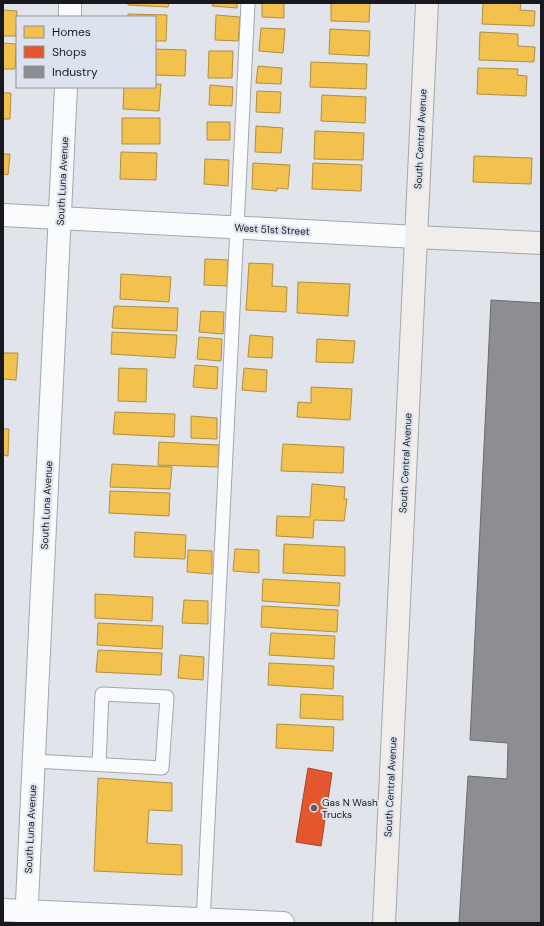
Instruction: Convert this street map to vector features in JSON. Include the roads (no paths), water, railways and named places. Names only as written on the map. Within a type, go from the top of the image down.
[{"type":"main road","name":"South Central Avenue","points":[[384,923],[426,3]]},
{"type":"main road","name":"West 51st Street","points":[[416,237],[541,243]]},
{"type":"street","points":[[70,3],[70,16]]},
{"type":"street","name":"South Luna Avenue","points":[[26,917],[66,88]]},
{"type":"street","name":"West 51st Street","points":[[3,215],[416,237]]},
{"type":"street","points":[[3,910],[26,917],[283,923]]},
{"type":"lane","points":[[203,921],[248,3]]},
{"type":"lane","points":[[34,761],[162,768],[167,698],[102,694],[99,764]]},
{"type":"place","name":"Gas N Wash Trucks","points":[[314,808]]}]
